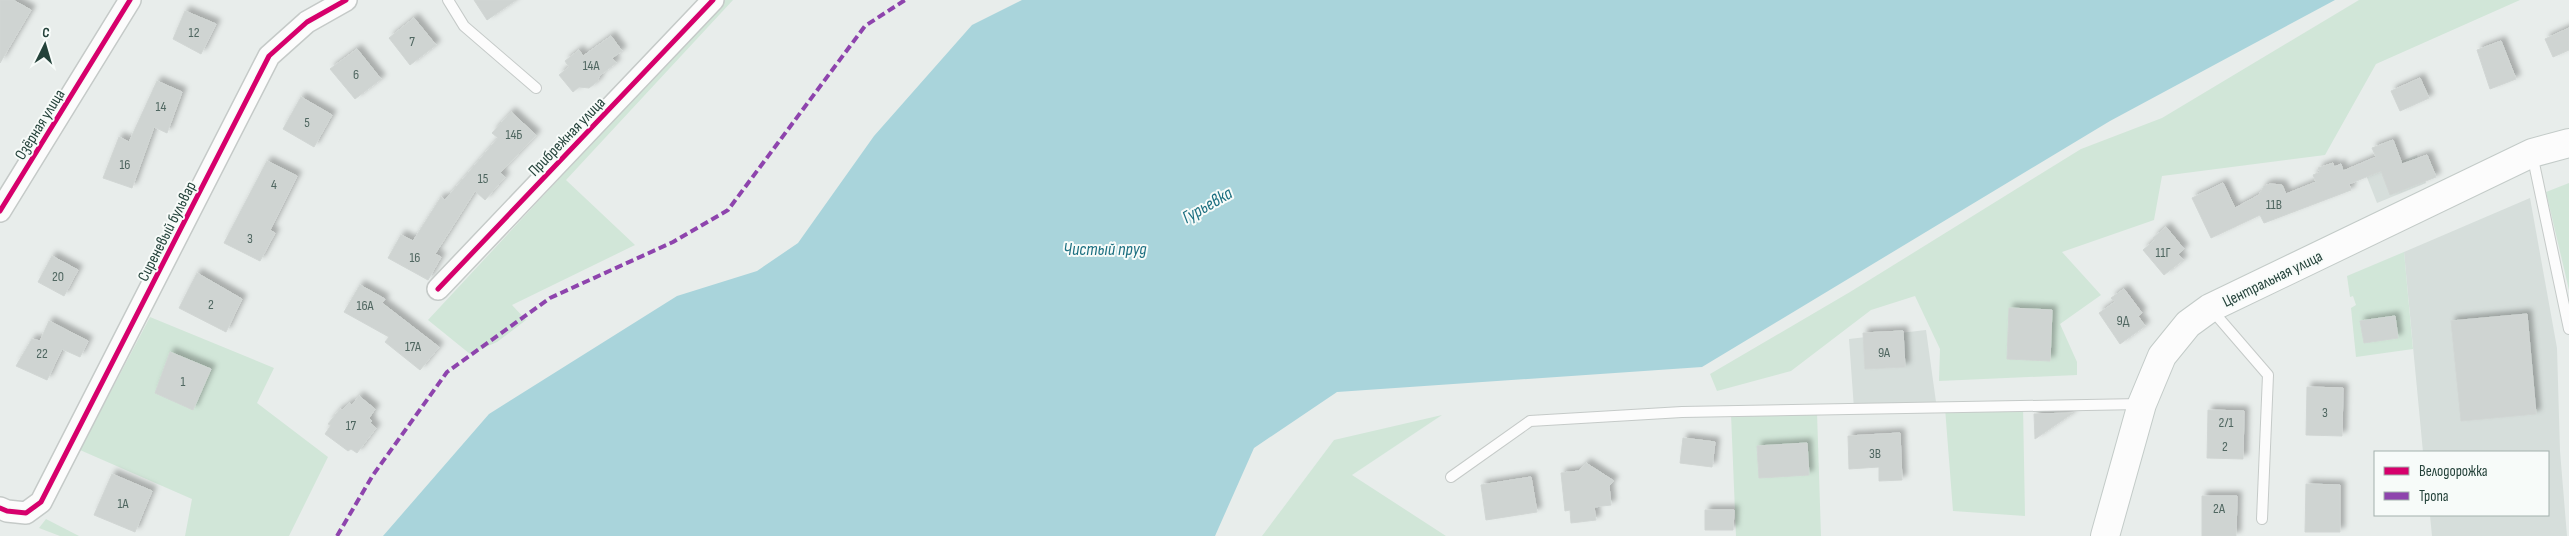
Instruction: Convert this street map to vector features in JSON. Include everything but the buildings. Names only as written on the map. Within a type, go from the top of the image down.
[{"type":"main road","name":"Центральная улица","points":[[2105,536],[2142,404],[2162,356],[2188,324],[2210,308],[2532,153],[2569,143]]},
{"type":"street","name":"Озёрная улица","points":[[0,211],[130,0]]},
{"type":"street","name":"Сиреневый бульвар","points":[[0,508],[7,511],[26,513],[41,502],[269,56],[307,22],[346,0]]},
{"type":"street","name":"Прибрежная улица","points":[[438,289],[712,0]]},
{"type":"lane","points":[[448,0],[464,26],[536,88]]},
{"type":"lane","points":[[2532,153],[2569,329]]},
{"type":"lane","points":[[2210,308],[2268,375],[2262,519]]},
{"type":"lane","points":[[1451,477],[1530,421],[1682,412],[2142,404]]},
{"type":"shaded area","points":[[2417,155],[2426,183],[2377,203],[2366,175]]},
{"type":"shaded area","points":[[2530,198],[2557,348],[2560,451],[2567,536],[2432,536],[2430,516],[2549,516],[2549,451],[2423,451],[2404,252]]},
{"type":"shaded area","points":[[1926,330],[1936,402],[1854,409],[1849,339]]},
{"type":"green space","points":[[725,0],[733,0],[566,180],[635,245],[512,305],[526,320],[497,342],[470,354],[428,320]]},
{"type":"green space","points":[[2359,0],[2520,0],[2376,64],[2325,155],[2162,176],[2154,220],[2062,252],[2101,295],[2060,324],[2077,362],[2077,375],[1939,381],[1940,349],[1915,296],[1871,310],[1791,371],[1717,391],[1710,374],[1850,292],[2081,149],[2162,118]]},
{"type":"green space","points":[[2569,183],[2569,290],[2546,192]]},
{"type":"green space","points":[[2404,252],[2413,349],[2356,357],[2351,308],[2356,305],[2353,296],[2350,297],[2347,276]]},
{"type":"green space","points":[[150,317],[274,368],[257,403],[328,457],[289,536],[185,536],[192,499],[80,450]]},
{"type":"green space","points":[[2023,405],[2025,516],[1953,511],[1945,408]]},
{"type":"green space","points":[[1817,412],[1821,536],[1736,536],[1731,414]]},
{"type":"green space","points":[[1442,415],[1352,475],[1446,536],[1262,536],[1334,440]]},
{"type":"green space","points":[[46,519],[79,536],[60,536],[39,528]]},
{"type":"water","name":"Чистый пруд","points":[[1022,0],[2335,0],[2110,121],[1702,367],[1337,392],[1254,448],[1215,536],[383,536],[489,414],[677,296],[757,271],[798,243],[874,136],[972,25]]},
{"type":"marked path","points":[[337,536],[373,475],[447,372],[550,298],[673,242],[728,210],[865,26],[905,0]]},
{"type":"cycle path","points":[[0,211],[130,0]]},
{"type":"cycle path","points":[[0,508],[7,511],[26,513],[41,502],[269,56],[307,22],[346,0]]},
{"type":"cycle path","points":[[438,289],[713,0]]},
{"type":"water label","name":"Гурьевка","points":[[1207,205]]}]
